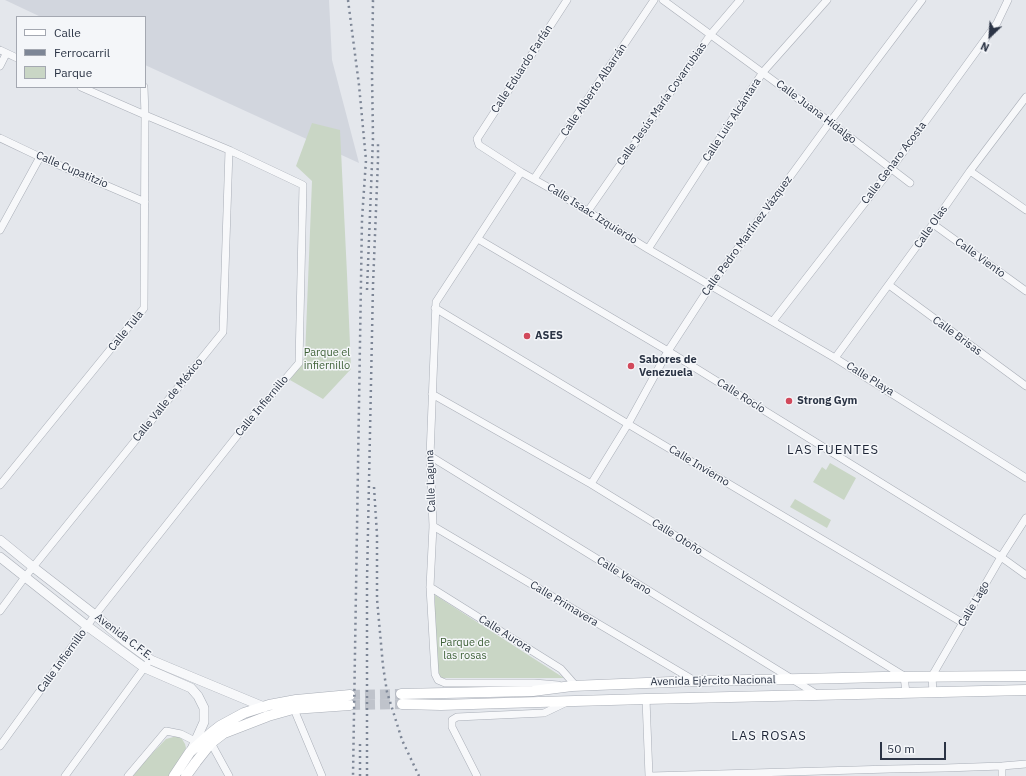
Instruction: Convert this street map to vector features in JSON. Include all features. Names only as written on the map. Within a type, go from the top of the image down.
[{"type":"main road","name":"Avenida Ejército Nacional","points":[[1026,676],[904,676],[696,681],[438,694],[401,699],[441,705],[1026,690]]},
{"type":"main road","points":[[174,776],[190,752],[211,733],[220,726],[244,713],[264,706],[296,700],[350,700],[293,709],[268,716],[224,733],[211,743],[186,776]]},
{"type":"street","name":"Calle Eduardo Farfán","points":[[477,139],[567,0]]},
{"type":"street","name":"Calle Alberto Albarrán","points":[[534,179],[654,0]]},
{"type":"street","name":"Calle Juana Hidalgo","points":[[663,0],[763,72],[910,183]]},
{"type":"street","name":"Calle Jesús María Covarrubias","points":[[588,211],[711,34],[740,0]]},
{"type":"street","name":"Calle Luis Alcántara","points":[[648,249],[763,72],[827,0]]},
{"type":"street","name":"Calle Pedro Martínez Vázquez","points":[[591,484],[628,424],[668,352],[711,285],[830,122],[922,0]]},
{"type":"street","name":"Calle Genaro Acosta","points":[[773,321],[891,169],[997,23],[1008,0]]},
{"type":"street","points":[[0,66],[3,52],[16,58]]},
{"type":"street","name":"Calle Infiernillo","points":[[0,746],[95,615],[244,428],[299,363],[303,185],[229,150],[83,88]]},
{"type":"street","name":"Calle Tula","points":[[0,485],[144,308],[144,88]]},
{"type":"street","name":"Calle Olas","points":[[835,358],[889,286],[970,171],[1023,106],[1026,97]]},
{"type":"street","name":"Calle Cupatitzio","points":[[0,138],[40,157],[145,202]]},
{"type":"street","name":"Calle Isaac Izquierdo","points":[[477,139],[479,145],[521,172],[588,211],[648,249],[711,285]]},
{"type":"street","name":"Calle Valle de México","points":[[0,611],[25,577],[223,332],[229,150]]},
{"type":"street","points":[[0,230],[40,157]]},
{"type":"street","points":[[970,171],[1026,210]]},
{"type":"street","name":"Calle Laguna","points":[[521,172],[436,302],[430,456],[433,526],[430,587],[435,674],[438,680],[445,683],[534,683],[574,686]]},
{"type":"street","name":"Calle Viento","points":[[933,224],[1026,291]]},
{"type":"street","name":"Calle Rocío","points":[[478,239],[668,352],[1001,557],[1026,575]]},
{"type":"street","name":"Calle Playa","points":[[711,285],[835,358],[1026,478]]},
{"type":"street","name":"Calle Brisas","points":[[889,286],[1026,386]]},
{"type":"street","name":"Calle Invierno","points":[[435,308],[963,622]]},
{"type":"street","name":"Calle Otoño","points":[[432,394],[591,484],[904,676]]},
{"type":"street","name":"Calle Verano","points":[[430,456],[818,696]]},
{"type":"street","name":"Calle Lago","points":[[932,676],[1001,557],[1026,518]]},
{"type":"street","name":"Calle Primavera","points":[[433,526],[696,681]]},
{"type":"street","name":"Avenida C.F.E.","points":[[0,540],[95,615],[125,641],[151,660],[264,706]]},
{"type":"street","name":"Avenida C.F.E.","points":[[0,558],[87,626],[145,668],[191,688],[198,696],[204,708],[204,722],[190,752]]},
{"type":"street","name":"Calle Aurora","points":[[430,587],[561,669],[574,686]]},
{"type":"street","points":[[64,776],[151,660]]},
{"type":"street","points":[[904,676],[906,693]]},
{"type":"street","points":[[932,676],[933,693]]},
{"type":"street","points":[[646,699],[650,776],[945,772],[1026,764]]},
{"type":"street","points":[[477,776],[452,727],[452,720],[457,717],[544,713],[567,702]]},
{"type":"street","points":[[296,714],[322,776]]},
{"type":"street","points":[[128,776],[166,731],[181,734],[195,741]]},
{"type":"street","points":[[211,743],[229,776]]},
{"type":"street","points":[[1002,766],[1002,776]]},
{"type":"shaded area","points":[[5,0],[329,0],[332,60],[359,163],[146,65],[146,16],[39,16]]},
{"type":"green space","name":"Parque el infiernillo","points":[[312,123],[340,130],[351,369],[323,399],[290,380],[305,357],[312,181],[296,166]]},
{"type":"green space","points":[[830,463],[856,478],[844,500],[813,482],[822,467],[826,470]]},
{"type":"green space","points":[[795,499],[831,520],[827,528],[790,507]]},
{"type":"green space","name":"Parque de las rosas","points":[[435,595],[564,678],[439,678],[434,638]]},
{"type":"green space","points":[[177,736],[182,739],[186,748],[170,776],[133,776],[166,739]]},
{"type":"tunnel","points":[[350,695],[401,694]]},
{"type":"tunnel","points":[[350,705],[402,704]]},
{"type":"railway","points":[[348,0],[359,85],[366,160],[362,219],[353,776]]},
{"type":"railway","points":[[367,290],[373,138],[373,0]]},
{"type":"railway","points":[[367,776],[367,580],[373,285],[378,142]]},
{"type":"railway","points":[[374,487],[377,535],[377,599],[387,692],[402,740],[419,776]]},
{"type":"railway","points":[[360,744],[360,776]]},
{"type":"place","name":"ASES","points":[[527,336]]},
{"type":"place","name":"Sabores de Venezuela","points":[[631,366]]},
{"type":"place","name":"Strong Gym","points":[[789,401]]},
{"type":"district","name":"LAS FUENTES","points":[[833,450]]},
{"type":"district","name":"LAS ROSAS","points":[[769,736]]}]
